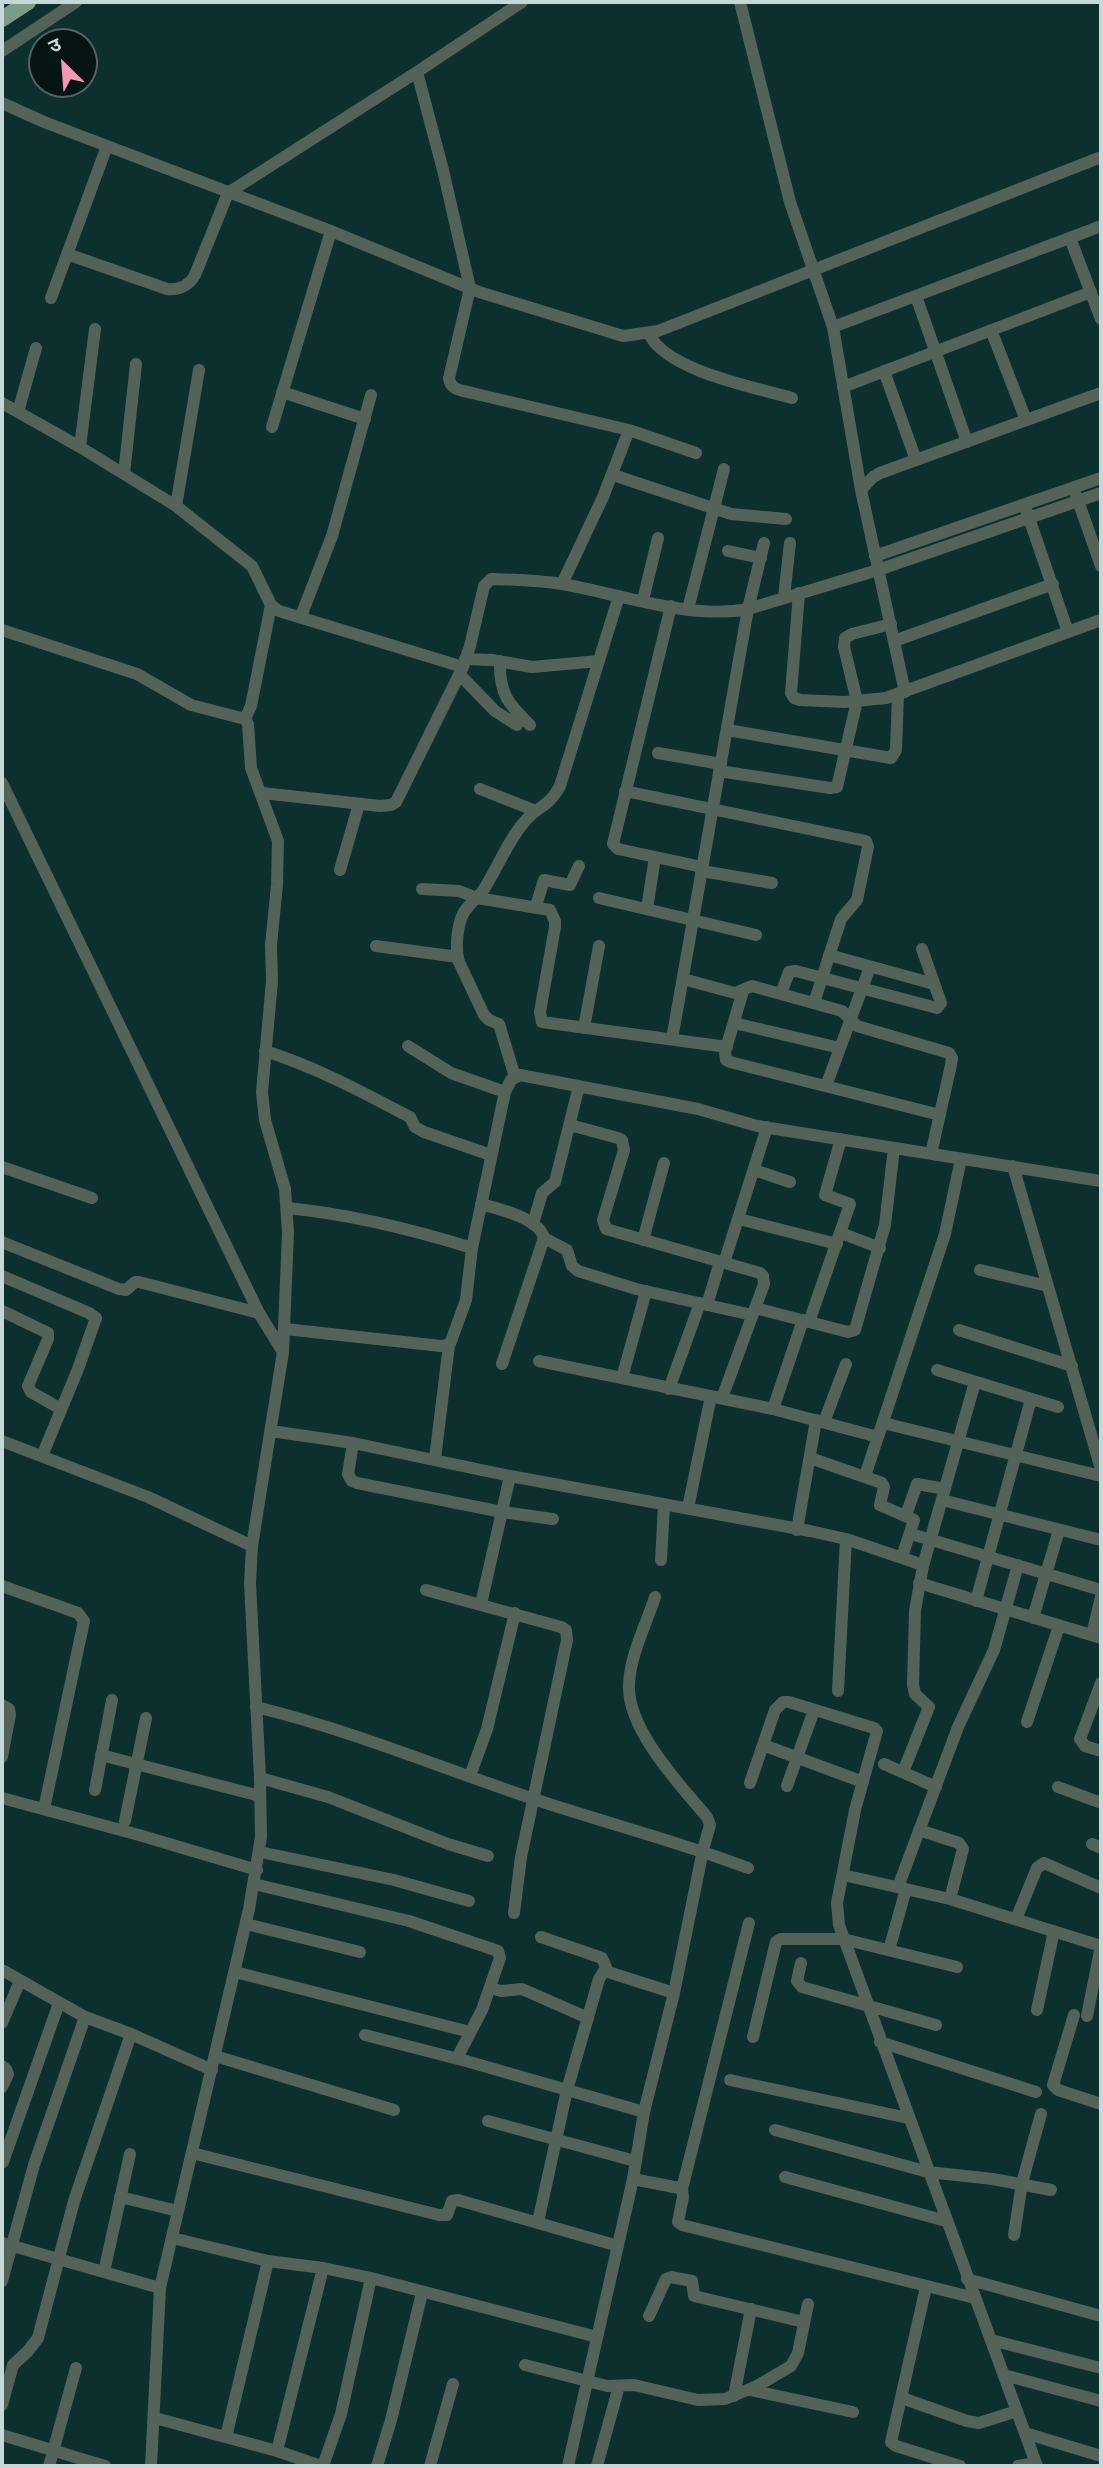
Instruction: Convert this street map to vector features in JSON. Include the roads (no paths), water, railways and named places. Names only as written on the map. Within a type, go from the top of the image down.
[{"type":"main road","points":[[2,19],[28,2]]},
{"type":"street","points":[[2,51],[76,2]]},
{"type":"street","points":[[67,254],[167,289],[178,289],[192,281],[228,193],[522,2]]},
{"type":"street","points":[[727,730],[885,758],[894,755],[902,693],[891,624],[861,490],[833,327],[790,201],[740,2]]},
{"type":"street","points":[[417,72],[470,288],[449,378],[453,388],[629,430],[696,453]]},
{"type":"street","points":[[2,103],[44,122],[331,231],[470,288],[622,335],[649,334],[1101,157]]},
{"type":"street","points":[[51,298],[107,146]]},
{"type":"street","points":[[833,327],[1101,226]]},
{"type":"street","points":[[272,427],[331,231]]},
{"type":"street","points":[[1070,238],[1101,319]]},
{"type":"street","points":[[844,387],[1091,292]]},
{"type":"street","points":[[916,296],[967,442]]},
{"type":"street","points":[[80,447],[95,329]]},
{"type":"street","points":[[991,330],[1026,420]]},
{"type":"street","points":[[649,334],[656,345],[690,367],[792,398]]},
{"type":"street","points":[[18,412],[36,348]]},
{"type":"street","points":[[124,474],[136,364]]},
{"type":"street","points":[[176,506],[199,370]]},
{"type":"street","points":[[884,371],[916,460]]},
{"type":"street","points":[[282,393],[365,419]]},
{"type":"street","points":[[861,490],[873,477],[1101,393]]},
{"type":"street","points":[[301,616],[330,543],[371,395]]},
{"type":"street","points":[[2,403],[176,506],[252,566],[271,605],[279,611],[462,667],[493,661],[532,667],[599,661]]},
{"type":"street","points":[[562,584],[612,475],[629,430]]},
{"type":"street","points":[[688,609],[724,469]]},
{"type":"street","points":[[612,475],[741,516],[786,519]]},
{"type":"street","points":[[262,793],[386,806],[396,802],[462,667],[484,586],[491,579],[562,584],[688,609],[727,613],[878,570],[1076,494],[1101,478]]},
{"type":"street","points":[[1076,494],[1101,493]]},
{"type":"street","points":[[1076,494],[1101,565]]},
{"type":"street","points":[[875,556],[1027,512]]},
{"type":"street","points":[[1027,512],[1069,632]]},
{"type":"street","points":[[643,600],[658,538]]},
{"type":"street","points":[[672,1039],[748,609],[764,543]]},
{"type":"street","points":[[784,597],[790,543]]},
{"type":"street","points":[[728,551],[761,558]]},
{"type":"street","points":[[894,640],[1053,584]]},
{"type":"street","points":[[799,593],[792,693],[794,698],[800,700],[857,701],[902,693],[1101,620]]},
{"type":"street","points":[[515,1077],[499,1024],[484,1015],[458,957],[462,916],[477,898],[525,820],[550,802],[564,777],[618,596]]},
{"type":"street","points":[[151,2466],[160,2288],[235,1972],[260,1852],[260,1778],[250,1617],[252,1546],[283,1352],[287,1208],[285,1189],[262,1107],[279,854],[275,828],[250,762],[245,719],[251,706],[271,605]]},
{"type":"street","points":[[671,606],[612,841],[614,847],[772,883]]},
{"type":"street","points":[[658,753],[834,789],[839,784],[857,701],[844,647],[845,638],[891,624]]},
{"type":"street","points":[[2,630],[137,674],[191,705],[245,719]]},
{"type":"street","points":[[462,667],[495,711],[524,725],[503,692],[493,661]]},
{"type":"street","points":[[2,783],[259,1313],[283,1352]]},
{"type":"street","points":[[480,789],[536,811]]},
{"type":"street","points":[[625,791],[866,841],[868,847],[856,900],[841,919],[814,1003]]},
{"type":"street","points":[[340,870],[359,804]]},
{"type":"street","points":[[646,909],[655,857]]},
{"type":"street","points":[[536,906],[544,880],[570,885],[579,866]]},
{"type":"street","points":[[422,889],[459,891],[477,898],[550,910],[555,920],[540,1018],[542,1022],[727,1046]]},
{"type":"street","points":[[599,898],[757,935]]},
{"type":"street","points":[[376,946],[458,957]]},
{"type":"street","points":[[584,1028],[599,946]]},
{"type":"street","points":[[781,994],[786,976],[792,970],[933,1009],[940,1007],[941,1003],[922,949]]},
{"type":"street","points":[[829,955],[934,984]]},
{"type":"street","points":[[826,1086],[870,967]]},
{"type":"street","points":[[682,979],[735,993],[752,986],[814,1003],[842,1011],[862,1028],[949,1053],[952,1058],[951,1065],[931,1154]]},
{"type":"street","points":[[743,991],[725,1056],[730,1062],[940,1115]]},
{"type":"street","points":[[734,1023],[840,1048]]},
{"type":"street","points":[[408,1046],[451,1073],[505,1092]]},
{"type":"street","points":[[265,1051],[312,1067],[353,1087],[410,1117],[415,1127],[424,1132],[491,1155]]},
{"type":"street","points":[[435,1459],[449,1345],[465,1305],[472,1248],[505,1092],[515,1077],[520,1075],[698,1109],[767,1127],[1101,1181]]},
{"type":"street","points":[[533,1224],[542,1193],[555,1182],[579,1086]]},
{"type":"street","points":[[570,1125],[622,1140],[624,1150],[603,1223],[610,1231],[763,1276],[764,1283],[754,1311],[717,1397],[688,1508]]},
{"type":"street","points":[[669,1389],[739,1219],[767,1127]]},
{"type":"street","points":[[773,1409],[850,1204],[825,1195],[841,1139]]},
{"type":"street","points":[[544,1238],[568,1250],[575,1269],[646,1291],[806,1321],[848,1332],[855,1330],[880,1248],[888,1209],[894,1148]]},
{"type":"street","points":[[865,1476],[945,1234],[961,1159]]},
{"type":"street","points":[[643,1240],[664,1163]]},
{"type":"street","points":[[1013,1166],[1101,1469]]},
{"type":"street","points":[[2,1167],[92,1198]]},
{"type":"street","points":[[754,1170],[790,1182]]},
{"type":"street","points":[[481,1204],[511,1213],[533,1224],[541,1230],[544,1238],[502,1364]]},
{"type":"street","points":[[287,1208],[343,1214],[417,1231],[472,1248]]},
{"type":"street","points":[[739,1219],[880,1248]]},
{"type":"street","points":[[2,1242],[119,1289],[126,1290],[139,1282],[259,1313]]},
{"type":"street","points":[[980,1270],[1048,1286]]},
{"type":"street","points":[[2,1276],[89,1312],[96,1318],[42,1456]]},
{"type":"street","points":[[622,1378],[646,1291]]},
{"type":"street","points":[[2,1311],[48,1333],[48,1339],[28,1386],[31,1392],[61,1409]]},
{"type":"street","points":[[285,1329],[449,1345]]},
{"type":"street","points":[[959,1330],[1072,1366]]},
{"type":"street","points":[[539,1361],[773,1409],[878,1437]]},
{"type":"street","points":[[797,1530],[810,1458],[820,1421],[846,1364]]},
{"type":"street","points":[[937,1370],[1058,1407]]},
{"type":"street","points":[[903,1772],[929,1707],[915,1694],[913,1685],[915,1611],[919,1583],[975,1382]]},
{"type":"street","points":[[976,1601],[1031,1399]]},
{"type":"street","points":[[883,1423],[1101,1476]]},
{"type":"street","points":[[271,1431],[353,1443],[510,1476],[846,1539],[923,1566]]},
{"type":"street","points":[[2,1441],[148,1497],[252,1546]]},
{"type":"street","points":[[353,1443],[348,1475],[352,1481],[502,1512],[553,1519]]},
{"type":"street","points":[[810,1458],[865,1476],[884,1487],[880,1505],[914,1520],[902,1558]]},
{"type":"street","points":[[481,1604],[510,1476]]},
{"type":"street","points":[[906,1515],[917,1484],[1000,1515],[1101,1540]]},
{"type":"street","points":[[661,1560],[664,1505]]},
{"type":"street","points":[[1033,1618],[1059,1530]]},
{"type":"street","points":[[911,1534],[1101,1590]]},
{"type":"street","points":[[838,1691],[846,1539]]},
{"type":"street","points":[[889,1951],[902,1888],[919,1830],[963,1715],[992,1657],[1018,1565]]},
{"type":"street","points":[[919,1583],[1096,1637],[1101,1597]]},
{"type":"street","points":[[2,1586],[78,1613],[84,1621],[44,1809]]},
{"type":"street","points":[[426,1590],[564,1628],[567,1634],[521,1857],[514,1913]]},
{"type":"street","points":[[568,2466],[710,1825],[709,1819],[664,1764],[632,1708],[629,1693],[634,1656],[655,1597]]},
{"type":"street","points":[[470,1776],[490,1718],[515,1613]]},
{"type":"street","points":[[1027,1722],[1059,1626]]},
{"type":"street","points":[[1101,1683],[1080,1739],[1085,1746],[1101,1751]]},
{"type":"street","points":[[95,1790],[112,1700]]},
{"type":"street","points":[[750,1783],[779,1704],[789,1702],[877,1731],[855,1810],[837,1903],[843,1939],[1037,2464],[1018,2466]]},
{"type":"street","points":[[2,1704],[7,1706],[10,1715],[2,1757]]},
{"type":"street","points":[[256,1707],[333,1727],[535,1799],[703,1850],[748,1868]]},
{"type":"street","points":[[787,1786],[814,1710]]},
{"type":"street","points":[[125,1821],[146,1718]]},
{"type":"street","points":[[763,1745],[863,1782]]},
{"type":"street","points":[[101,1755],[260,1796]]},
{"type":"street","points":[[884,1764],[936,1787]]},
{"type":"street","points":[[260,1778],[328,1797],[448,1844],[488,1856]]},
{"type":"street","points":[[1058,1787],[1101,1803]]},
{"type":"street","points":[[2,1798],[257,1870]]},
{"type":"street","points":[[919,1830],[959,1843],[963,1849],[950,1899]]},
{"type":"street","points":[[260,1852],[394,1880],[469,1901]]},
{"type":"street","points":[[1016,1919],[1037,1868],[1044,1863],[1101,1888]]},
{"type":"street","points":[[843,1875],[950,1899],[1101,1946],[1081,2016],[1053,2085],[1058,2090],[1101,2104]]},
{"type":"street","points":[[254,1884],[409,1922],[498,1951],[500,1958],[490,1988],[457,2058]]},
{"type":"street","points":[[246,1923],[360,1952]]},
{"type":"street","points":[[749,1923],[682,2187],[683,2197],[678,2222],[975,2298]]},
{"type":"street","points":[[1037,2010],[1054,1931]]},
{"type":"street","points":[[541,1937],[602,1958],[608,1972],[674,1993]]},
{"type":"street","points":[[753,2037],[778,1940],[843,1939],[957,1967]]},
{"type":"street","points":[[801,1963],[797,1981],[799,1986],[936,2025]]},
{"type":"street","points":[[538,2222],[567,2090],[599,1979],[606,1968]]},
{"type":"street","points":[[2,1970],[85,2017],[212,2070]]},
{"type":"street","points":[[235,1972],[470,2032]]},
{"type":"street","points":[[2,2023],[20,1980]]},
{"type":"street","points":[[490,1988],[500,1991],[522,1989],[588,2018]]},
{"type":"street","points":[[2,2163],[59,2003]]},
{"type":"street","points":[[2,2281],[7,2244],[85,2017]]},
{"type":"street","points":[[2,2405],[13,2365],[29,2351],[38,2338],[74,2201],[131,2034]]},
{"type":"street","points":[[365,2035],[457,2058],[645,2112]]},
{"type":"street","points":[[880,2042],[1036,2092]]},
{"type":"street","points":[[215,2056],[394,2110]]},
{"type":"street","points":[[2,2066],[8,2074],[2,2087]]},
{"type":"street","points":[[730,2080],[908,2118]]},
{"type":"street","points":[[1014,2235],[1021,2183],[1041,2114]]},
{"type":"street","points":[[2,2121],[15,2126]]},
{"type":"street","points":[[488,2121],[635,2161]]},
{"type":"street","points":[[775,2130],[928,2172],[1021,2183],[1051,2190]]},
{"type":"street","points":[[192,2152],[439,2215],[447,2215],[452,2201],[456,2200],[618,2246]]},
{"type":"street","points":[[104,2272],[130,2154]]},
{"type":"street","points":[[785,2177],[946,2221]]},
{"type":"street","points":[[633,2179],[682,2187]]},
{"type":"street","points":[[120,2197],[178,2211]]},
{"type":"street","points":[[172,2238],[268,2261],[371,2278],[597,2337]]},
{"type":"street","points":[[7,2244],[160,2288]]},
{"type":"street","points":[[226,2437],[268,2261]]},
{"type":"street","points":[[277,2451],[323,2269]]},
{"type":"street","points":[[649,2316],[666,2279],[671,2277],[690,2280],[694,2296],[804,2322]]},
{"type":"street","points":[[155,2418],[322,2466],[341,2414],[371,2278]]},
{"type":"street","points":[[967,2279],[1101,2316]]},
{"type":"street","points":[[926,2287],[892,2444],[960,2466]]},
{"type":"street","points":[[377,2466],[422,2293]]},
{"type":"street","points":[[525,2365],[588,2382],[634,2385],[714,2401],[749,2390],[780,2374],[795,2361],[808,2304]]},
{"type":"street","points":[[734,2396],[751,2309]]},
{"type":"street","points":[[991,2340],[1101,2368]]},
{"type":"street","points":[[49,2466],[76,2368]]},
{"type":"street","points":[[1004,2375],[1101,2401]]},
{"type":"street","points":[[430,2466],[453,2384]]},
{"type":"street","points":[[597,2466],[619,2386]]},
{"type":"street","points":[[749,2390],[853,2412]]},
{"type":"street","points":[[902,2398],[979,2423],[1017,2411]]},
{"type":"street","points":[[1025,2433],[1101,2456]]},
{"type":"street","points":[[2,2435],[105,2466]]}]
